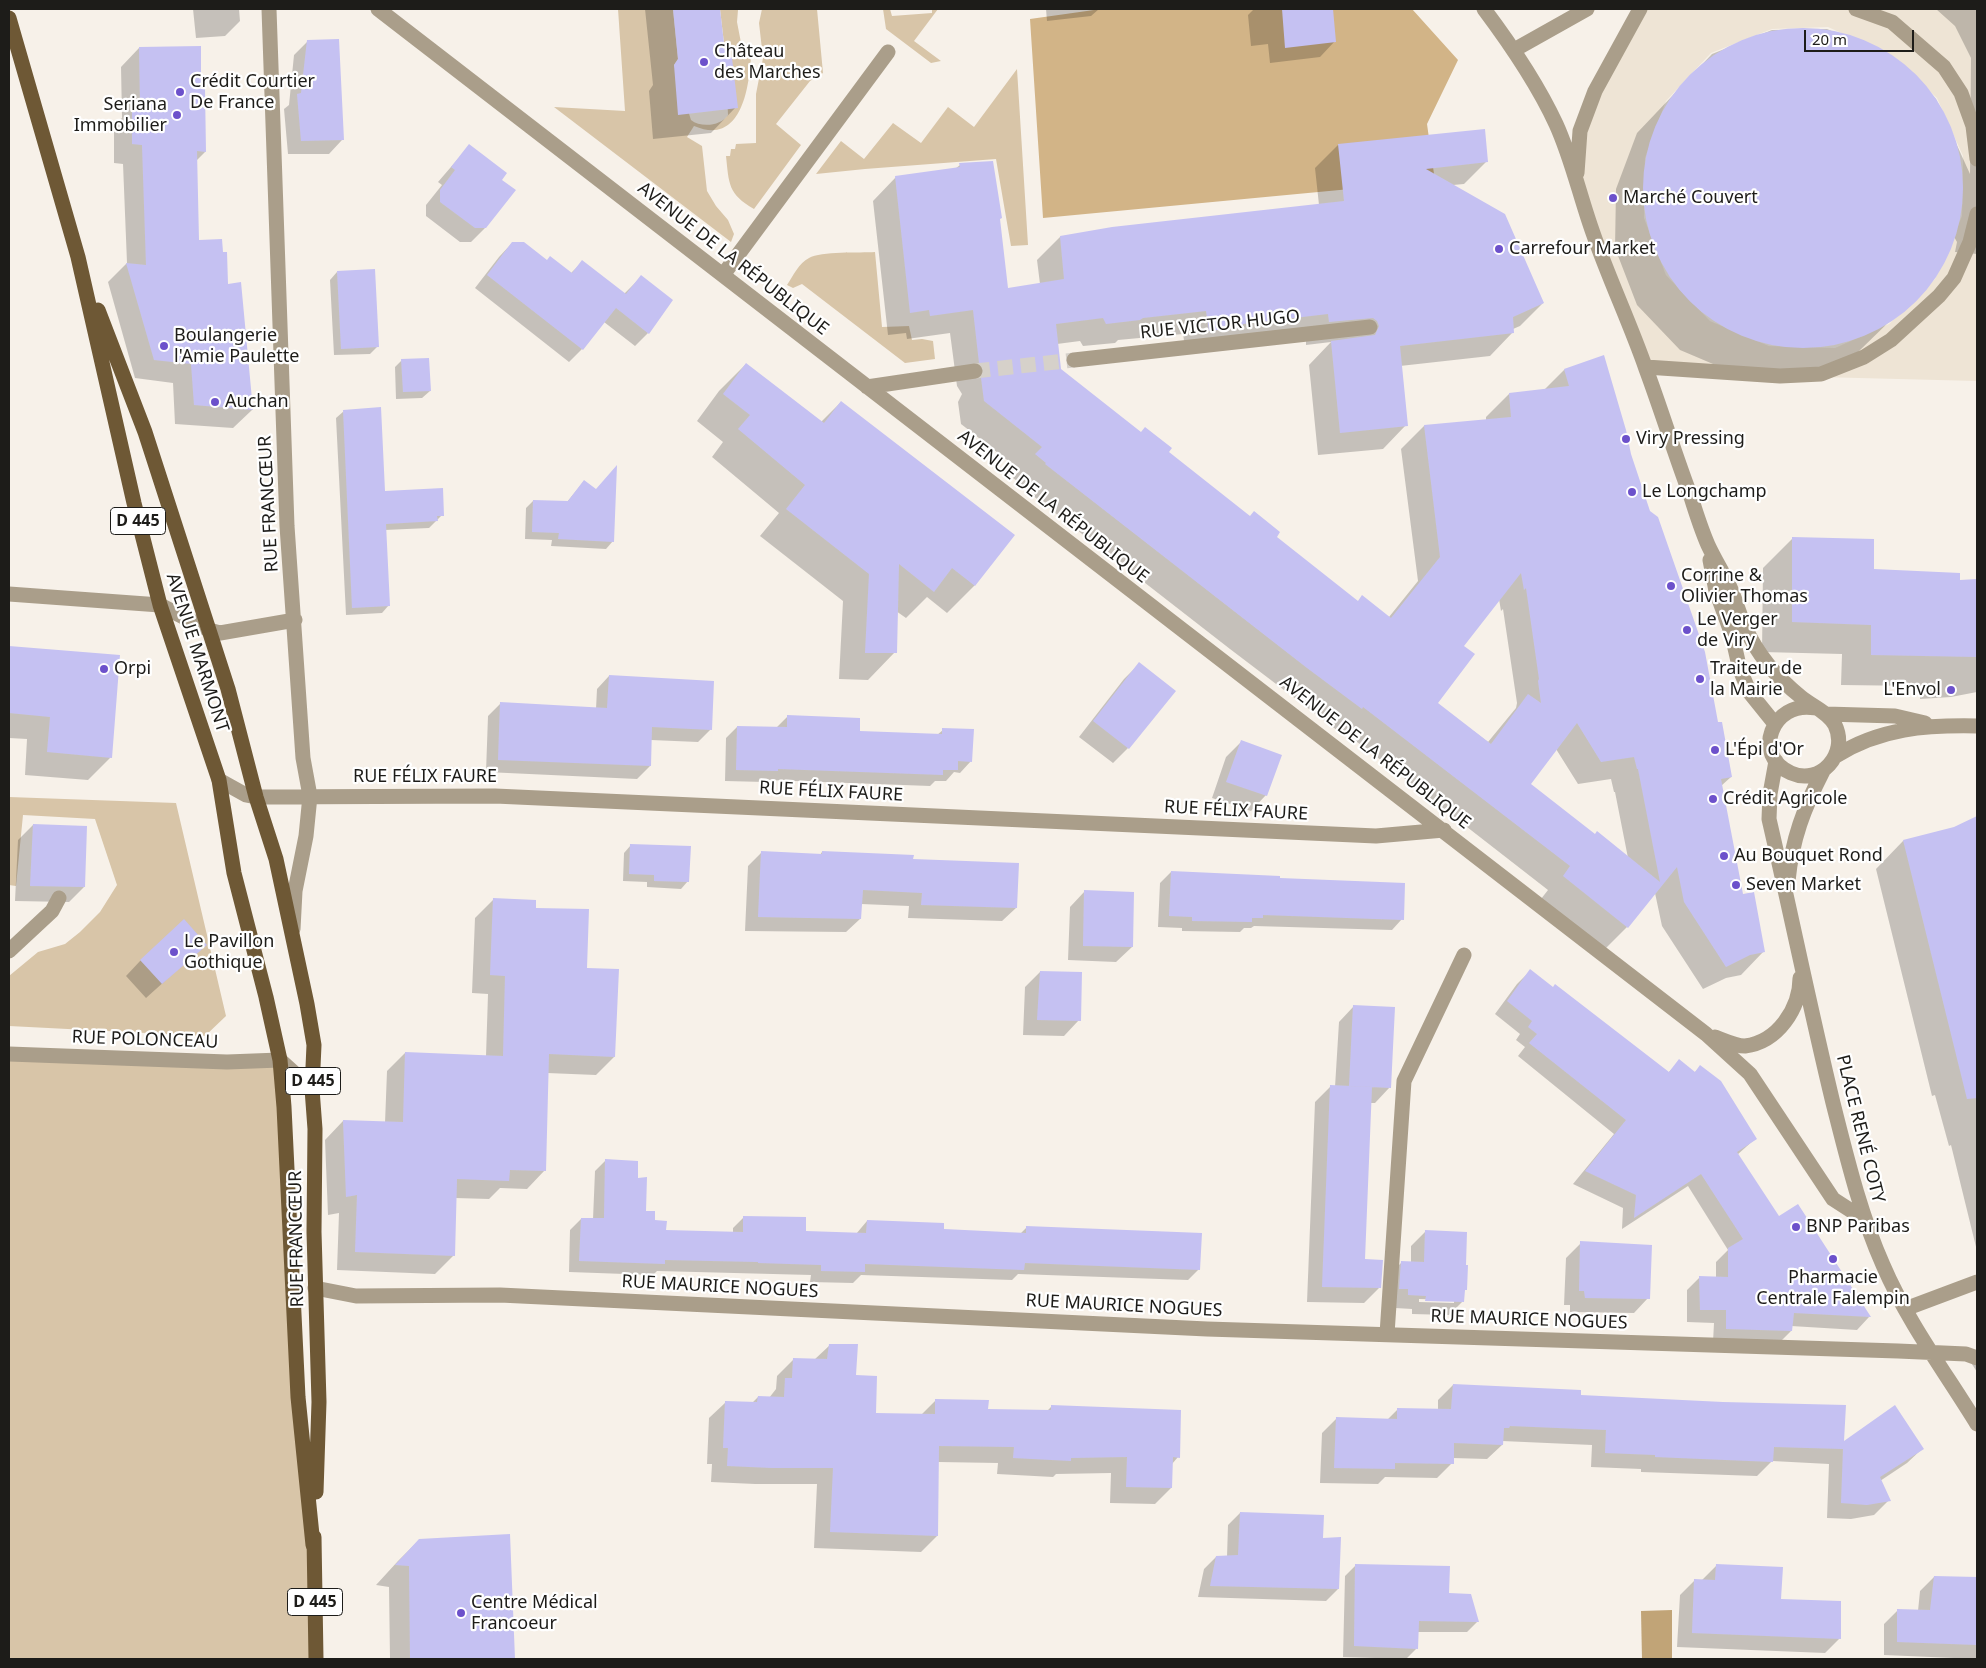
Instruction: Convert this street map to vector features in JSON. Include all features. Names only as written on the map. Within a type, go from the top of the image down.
[{"type":"main road","name":"AVENUE MARMONT","points":[[9,18],[78,257],[134,503],[160,605],[219,780],[234,873],[280,1060]]},
{"type":"main road","name":"AVENUE MARMONT","points":[[78,257],[145,432],[209,630]]},
{"type":"main road","name":"RUE FRANCŒUR","points":[[209,630],[228,689],[256,797],[276,859],[314,1045],[312,1089],[315,1129],[319,1402],[313,1545],[316,1659]]},
{"type":"main road","name":"RUE FRANCŒUR","points":[[280,1060],[298,1397],[313,1545]]},
{"type":"street","name":"RUE FRANCŒUR","points":[[269,9],[287,517],[303,758],[310,796],[306,836],[295,891],[292,935]]},
{"type":"street","name":"AVENUE DE LA RÉPUBLIQUE","points":[[378,9],[1706,1034]]},
{"type":"street","points":[[1484,9],[1514,50],[1556,124],[1577,179],[1592,232],[1646,367],[1708,544],[1730,587],[1758,653],[1773,672],[1820,711],[1836,728],[1839,747],[1836,756]]},
{"type":"street","points":[[1514,50],[1586,9]]},
{"type":"street","points":[[1577,179],[1580,131],[1595,91],[1640,9]]},
{"type":"street","points":[[1856,9],[1892,22],[1944,67],[1961,93],[1973,126],[1977,160]]},
{"type":"street","points":[[723,275],[888,52]]},
{"type":"street","points":[[1646,367],[1780,376],[1821,374],[1864,357],[1891,340],[1939,296],[1954,278],[1970,242],[1977,214]]},
{"type":"street","name":"RUE VICTOR HUGO","points":[[1074,360],[1370,327]]},
{"type":"street","points":[[867,387],[975,371]]},
{"type":"street","points":[[1708,544],[1716,591],[1732,635],[1740,670],[1750,693],[1775,724]]},
{"type":"street","points":[[9,594],[160,605],[209,630],[220,633],[295,620]]},
{"type":"street","points":[[1823,771],[1803,776],[1792,774],[1783,769],[1776,761],[1770,743],[1775,724],[1784,714],[1799,707],[1820,711],[1895,716],[1934,725],[1977,726]]},
{"type":"street","points":[[1786,894],[1794,840],[1808,800],[1823,771],[1836,756],[1855,744],[1872,737],[1934,725]]},
{"type":"street","name":"PLACE RENÉ COTY","points":[[1776,761],[1770,794],[1769,819],[1814,1022],[1864,1219]]},
{"type":"street","name":"RUE FÉLIX FAURE","points":[[219,780],[246,795],[256,797],[495,796],[1376,836],[1444,830]]},
{"type":"street","points":[[9,951],[52,911],[60,898]]},
{"type":"street","points":[[1386,1334],[1404,1081],[1464,955]]},
{"type":"street","points":[[1706,1034],[1744,1046],[1764,1039],[1781,1027],[1794,1008],[1800,989],[1800,958]]},
{"type":"street","name":"PLACE RENÉ COTY","points":[[1706,1034],[1750,1074],[1834,1199],[1864,1219]]},
{"type":"street","name":"RUE POLONCEAU","points":[[9,1054],[227,1062],[280,1060]]},
{"type":"street","points":[[280,1060],[312,1089]]},
{"type":"street","points":[[1864,1219],[1883,1266],[1905,1309],[1977,1424]]},
{"type":"street","points":[[1905,1309],[1977,1282]]},
{"type":"street","name":"RUE MAURICE NOGUES","points":[[316,1288],[356,1296],[500,1295],[1207,1329],[1932,1352],[1966,1354],[1977,1358]]},
{"type":"shaded area","points":[[618,9],[673,9],[678,59],[674,65],[691,120],[705,125],[721,122],[728,115],[725,52],[720,9],[738,10],[737,22],[742,48],[749,51],[751,57],[748,84],[739,111],[732,121],[722,128],[710,130],[694,126],[687,137],[702,146],[707,191],[716,206],[728,220],[734,234],[731,242],[554,107],[625,111]]},
{"type":"shaded area","points":[[762,9],[817,9],[823,73],[810,81],[776,124],[801,145],[754,209],[745,204],[731,187],[726,156],[730,156],[731,149],[735,149],[736,144],[756,143],[756,94],[763,58],[759,23]]},
{"type":"shaded area","points":[[883,9],[890,9],[892,16],[932,13],[932,9],[938,9],[914,41],[941,61],[931,63],[886,29]]},
{"type":"shaded area","points":[[1101,9],[1412,9],[1458,60],[1427,124],[1435,181],[1043,218],[1030,19]]},
{"type":"shaded area","name":"Marché Couvert","points":[[1640,9],[1977,9],[1977,381],[1780,376],[1646,367],[1577,179],[1580,131]],"holes":[[[1828,27],[1891,55],[1937,98],[1963,156],[1962,216],[1935,279],[1889,324],[1835,348],[1769,346],[1710,321],[1666,275],[1644,218],[1645,158],[1666,101],[1711,53],[1772,29]]]},
{"type":"shaded area","points":[[1017,69],[1028,245],[1011,246],[996,159],[816,174],[841,141],[864,159],[893,123],[921,143],[948,107],[974,127]]},
{"type":"shaded area","points":[[875,252],[882,327],[909,326],[912,340],[933,341],[935,359],[905,363],[802,284],[793,288],[787,285],[796,270],[809,258],[831,253]]},
{"type":"shaded area","points":[[9,797],[176,803],[226,1016],[205,1036],[9,1026],[9,976],[38,952],[65,944],[80,932],[100,912],[117,885],[95,819],[23,815],[16,886],[9,885]]},
{"type":"shaded area","points":[[9,1054],[280,1060],[316,1659],[9,1659]]},
{"type":"shaded area","points":[[1672,1610],[1672,1659],[1642,1659],[1641,1611]]},
{"type":"building","name":"Château des Marches","points":[[673,9],[720,9],[725,52],[732,58],[738,108],[678,115],[674,65],[678,59]]},
{"type":"building","points":[[1282,9],[1333,9],[1336,42],[1285,48]]},
{"type":"building","points":[[1803,28],[1834,31],[1864,41],[1892,55],[1916,75],[1936,99],[1950,127],[1960,157],[1963,188],[1960,219],[1950,249],[1936,277],[1916,301],[1892,321],[1864,335],[1834,345],[1803,348],[1772,345],[1742,335],[1714,321],[1690,301],[1670,277],[1656,249],[1646,219],[1643,188],[1646,157],[1656,127],[1670,99],[1690,75],[1714,55],[1742,41],[1772,31]]},
{"type":"building","points":[[339,39],[344,140],[301,141],[297,94],[301,93],[307,40]]},
{"type":"building","points":[[201,46],[201,89],[205,89],[206,152],[197,151],[199,240],[222,239],[223,252],[227,252],[228,284],[241,282],[253,410],[194,405],[191,364],[154,360],[126,263],[146,265],[142,145],[132,144],[132,106],[140,106],[139,47]]},
{"type":"building","points":[[1485,129],[1488,162],[1426,169],[1505,214],[1544,303],[1513,317],[1514,333],[1400,346],[1408,426],[1340,433],[1331,341],[1375,335],[1379,326],[1373,318],[1329,322],[1328,314],[1243,324],[1243,327],[1209,331],[1206,311],[1106,324],[1103,318],[1056,324],[1061,369],[1141,432],[1145,427],[1172,448],[1169,452],[1250,516],[1254,511],[1280,532],[1277,537],[1358,601],[1362,595],[1391,618],[1440,557],[1424,425],[1511,417],[1509,393],[1569,386],[1564,369],[1604,355],[1631,454],[1650,511],[1658,517],[1705,652],[1718,722],[1722,722],[1732,777],[1721,779],[1743,894],[1754,892],[1765,952],[1750,955],[1726,967],[1684,902],[1677,867],[1628,928],[1563,876],[1570,866],[1363,707],[1362,709],[1307,668],[1045,464],[1035,454],[1042,447],[984,401],[981,378],[984,370],[979,363],[973,310],[930,316],[929,310],[910,313],[895,176],[960,167],[959,163],[993,161],[1002,218],[1000,219],[1008,288],[1064,279],[1060,236],[1112,227],[1344,201],[1338,144]],"holes":[[[1521,573],[1524,590],[1526,588],[1541,703],[1528,694],[1491,744],[1438,703],[1475,654],[1464,646]],[[1577,723],[1601,762],[1634,757],[1660,882],[1597,831],[1595,834],[1531,784]]]},
{"type":"building","points":[[469,144],[507,173],[502,180],[516,190],[486,228],[475,228],[440,202],[440,190],[455,170],[451,167]]},
{"type":"building","points":[[512,242],[524,242],[547,260],[550,256],[572,273],[582,260],[626,294],[641,275],[673,300],[649,334],[616,308],[583,350],[487,275]]},
{"type":"building","points":[[375,269],[379,347],[341,349],[337,271]]},
{"type":"building","points":[[429,358],[431,391],[403,392],[401,359]]},
{"type":"building","points":[[746,363],[824,423],[841,401],[1015,535],[975,586],[952,568],[934,592],[899,564],[897,653],[865,653],[869,574],[786,509],[805,485],[738,429],[750,415],[723,394]]},
{"type":"building","points":[[381,407],[385,491],[443,488],[444,516],[437,516],[438,521],[386,524],[390,606],[352,608],[343,410]]},
{"type":"building","points":[[617,465],[614,542],[558,539],[559,533],[532,532],[533,500],[568,501],[584,480],[596,489]]},
{"type":"building","points":[[1792,537],[1874,539],[1874,569],[1960,573],[1960,580],[1977,579],[1977,657],[1871,655],[1871,625],[1792,622]]},
{"type":"building","points":[[9,646],[120,655],[112,758],[47,752],[50,717],[9,713]]},
{"type":"building","points":[[1139,662],[1176,691],[1129,749],[1093,721]]},
{"type":"building","points":[[609,675],[714,681],[712,730],[652,727],[651,766],[498,760],[500,702],[607,708]]},
{"type":"building","points":[[787,715],[860,718],[860,731],[942,734],[942,728],[974,729],[972,762],[958,761],[958,770],[943,770],[943,775],[778,769],[778,771],[736,770],[737,726],[787,727]]},
{"type":"building","points":[[1241,740],[1282,755],[1267,796],[1226,782]]},
{"type":"building","points":[[1977,816],[1977,1098],[1967,1099],[1903,840],[1954,827]]},
{"type":"building","points":[[33,824],[87,826],[85,887],[30,886]]},
{"type":"building","points":[[630,844],[691,846],[689,882],[654,881],[654,875],[629,874]]},
{"type":"building","points":[[761,851],[822,854],[822,851],[914,855],[913,859],[1019,863],[1017,908],[921,905],[922,893],[863,890],[861,919],[758,917]]},
{"type":"building","points":[[1171,871],[1405,883],[1404,920],[1263,915],[1263,918],[1252,918],[1252,922],[1192,921],[1192,917],[1169,916]]},
{"type":"building","points":[[1084,890],[1134,892],[1133,947],[1083,946]]},
{"type":"building","points":[[493,898],[536,900],[536,908],[589,909],[587,968],[619,969],[615,1057],[549,1054],[546,1171],[510,1170],[509,1181],[457,1179],[455,1256],[355,1252],[357,1195],[346,1197],[343,1120],[403,1122],[405,1052],[503,1056],[505,976],[490,975]]},
{"type":"building","name":"Le Pavillon Gothique","points":[[184,919],[207,945],[162,984],[140,960]]},
{"type":"building","points":[[1530,969],[1553,987],[1555,984],[1669,1072],[1679,1059],[1695,1072],[1700,1065],[1721,1081],[1757,1139],[1737,1152],[1779,1216],[1798,1204],[1871,1317],[1794,1313],[1792,1331],[1726,1329],[1726,1310],[1700,1310],[1699,1276],[1728,1277],[1728,1248],[1743,1239],[1701,1174],[1634,1218],[1636,1195],[1585,1171],[1626,1120],[1529,1043],[1537,1034],[1528,1027],[1532,1021],[1507,1001]]},
{"type":"building","points":[[1040,971],[1082,972],[1081,1021],[1037,1020]]},
{"type":"building","points":[[1353,1005],[1395,1007],[1391,1088],[1349,1086]]},
{"type":"building","points":[[1330,1085],[1372,1087],[1365,1259],[1383,1260],[1381,1288],[1322,1287]]},
{"type":"building","points":[[605,1159],[638,1161],[638,1178],[647,1177],[646,1211],[655,1211],[655,1220],[667,1221],[666,1230],[743,1232],[743,1216],[806,1217],[806,1231],[866,1233],[867,1220],[944,1223],[944,1229],[1026,1233],[1026,1226],[1202,1233],[1200,1270],[1025,1263],[1024,1270],[865,1264],[865,1272],[821,1271],[821,1265],[758,1262],[665,1260],[665,1264],[579,1261],[581,1218],[604,1218]]},
{"type":"building","points":[[1425,1230],[1467,1232],[1467,1290],[1465,1290],[1464,1302],[1425,1301],[1426,1296],[1408,1295],[1408,1289],[1399,1289],[1401,1261],[1424,1262]]},
{"type":"building","points":[[1580,1241],[1652,1245],[1650,1299],[1585,1298],[1584,1291],[1579,1291]]},
{"type":"building","points":[[829,1344],[858,1344],[856,1375],[877,1376],[876,1413],[935,1414],[935,1399],[989,1400],[988,1409],[1051,1410],[1051,1405],[1181,1410],[1180,1458],[1173,1457],[1172,1488],[1126,1487],[1127,1457],[1071,1458],[1071,1461],[1013,1458],[1014,1447],[939,1446],[938,1536],[830,1532],[833,1468],[727,1466],[728,1448],[723,1448],[725,1401],[757,1402],[758,1396],[784,1397],[785,1378],[792,1378],[793,1358],[827,1359]]},
{"type":"building","points":[[1453,1384],[1581,1390],[1581,1395],[1723,1402],[1846,1405],[1844,1441],[1895,1405],[1924,1449],[1880,1477],[1891,1501],[1867,1505],[1841,1503],[1843,1449],[1774,1447],[1773,1462],[1605,1453],[1606,1430],[1510,1426],[1509,1428],[1504,1428],[1503,1445],[1454,1443],[1454,1464],[1395,1463],[1395,1469],[1334,1468],[1336,1417],[1397,1419],[1397,1408],[1451,1409]]},
{"type":"building","points":[[1240,1512],[1324,1515],[1323,1538],[1341,1537],[1339,1589],[1210,1586],[1216,1556],[1238,1555]]},
{"type":"building","name":"Centre Médical Francoeur","points":[[510,1534],[515,1659],[410,1659],[409,1566],[395,1565],[419,1539]]},
{"type":"building","points":[[1355,1564],[1450,1566],[1449,1593],[1471,1594],[1479,1622],[1419,1621],[1418,1649],[1354,1646]]},
{"type":"building","points":[[1716,1564],[1783,1567],[1781,1599],[1841,1601],[1841,1639],[1692,1633],[1694,1579],[1715,1580]]},
{"type":"building","points":[[1934,1576],[1977,1577],[1977,1645],[1897,1642],[1897,1609],[1930,1610]]},
{"type":"tunnel","points":[[975,371],[1074,360]]},
{"type":"place","name":"Château des Marches","points":[[704,62]]},
{"type":"place","name":"Crédit Courtier De France","points":[[180,92]]},
{"type":"place","name":"Seriana Immobilier","points":[[177,115]]},
{"type":"place","name":"Marché Couvert","points":[[1613,198]]},
{"type":"place","name":"Carrefour Market","points":[[1499,249]]},
{"type":"place","name":"Boulangerie l'Amie Paulette","points":[[164,346]]},
{"type":"place","name":"Auchan","points":[[215,402]]},
{"type":"place","name":"Viry Pressing","points":[[1626,439]]},
{"type":"place","name":"Le Longchamp","points":[[1632,492]]},
{"type":"place","name":"Corrine & Olivier Thomas","points":[[1671,586]]},
{"type":"place","name":"Le Verger de Viry","points":[[1687,630]]},
{"type":"place","name":"Orpi","points":[[104,669]]},
{"type":"place","name":"Traiteur de la Mairie","points":[[1700,679]]},
{"type":"place","name":"L'Envol","points":[[1951,690]]},
{"type":"place","name":"L'Épi d'Or","points":[[1715,750]]},
{"type":"place","name":"Crédit Agricole","points":[[1713,799]]},
{"type":"place","name":"Au Bouquet Rond","points":[[1724,856]]},
{"type":"place","name":"Seven Market","points":[[1736,885]]},
{"type":"place","name":"Le Pavillon Gothique","points":[[174,952]]},
{"type":"place","name":"BNP Paribas","points":[[1796,1227]]},
{"type":"place","name":"Pharmacie Centrale Falempin","points":[[1833,1259]]},
{"type":"place","name":"Centre Médical Francoeur","points":[[461,1613]]}]
